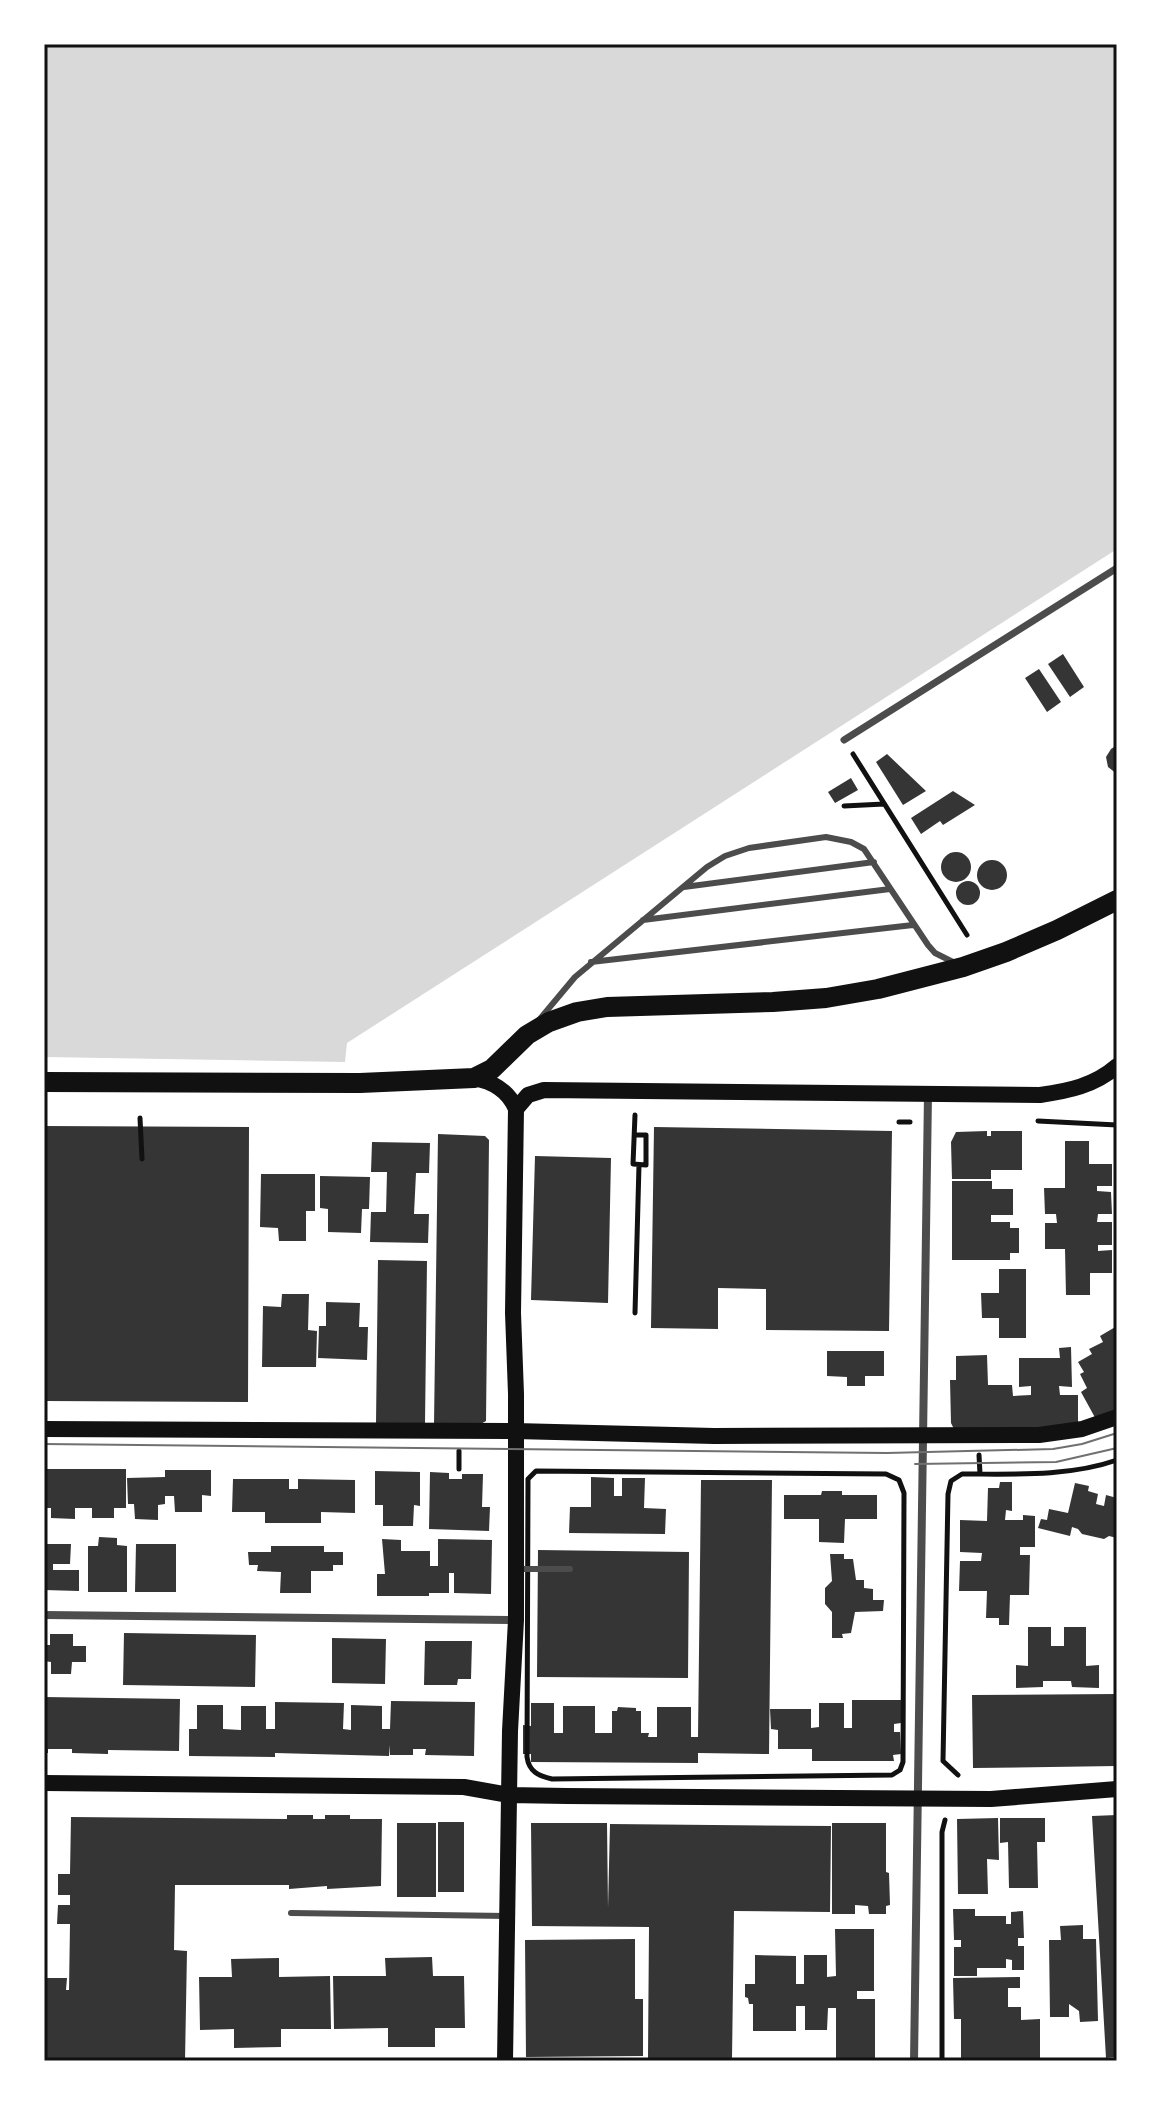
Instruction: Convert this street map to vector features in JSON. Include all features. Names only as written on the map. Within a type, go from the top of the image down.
[{"type":"main road","points":[[474,1078],[492,1069],[527,1035],[549,1022],[577,1012],[607,1007],[728,1005],[826,998],[878,989],[963,967],[1057,930],[1117,900]]},
{"type":"main road","points":[[516,1109],[528,1095],[544,1090],[1040,1095],[1092,1083],[1117,1066]]},
{"type":"main road","points":[[44,1082],[360,1083],[474,1078],[489,1081],[511,1098],[516,1109],[513,1297],[515,1431],[522,1569],[516,1620],[509,1795],[505,2061]]},
{"type":"main road","points":[[44,1429],[515,1431],[686,1436],[1039,1435],[1082,1429],[1117,1417]]},
{"type":"main road","points":[[44,1783],[464,1787],[509,1795],[991,1799],[1117,1789]]},
{"type":"street","points":[[844,740],[1117,568]]},
{"type":"street","points":[[914,2061],[928,1092]]},
{"type":"street","points":[[44,1615],[516,1620]]},
{"type":"lane","points":[[527,1035],[556,997],[591,962],[680,887],[725,856],[749,848],[826,837],[851,842],[864,849],[935,953],[963,967]]},
{"type":"lane","points":[[680,887],[874,862]]},
{"type":"lane","points":[[643,920],[890,889]]},
{"type":"lane","points":[[591,962],[913,925]]},
{"type":"lane","points":[[522,1569],[570,1569]]},
{"type":"lane","points":[[291,1913],[508,1916]]},
{"type":"path","points":[[844,740],[967,935]]},
{"type":"path","points":[[844,806],[884,804]]},
{"type":"path","points":[[635,1115],[633,1164],[646,1165],[646,1135],[635,1135]]},
{"type":"path","points":[[140,1118],[142,1159]]},
{"type":"path","points":[[635,1313],[639,1165]]},
{"type":"path","points":[[964,1778],[952,1773],[943,1761],[948,1494],[951,1481],[962,1474],[1064,1471],[1095,1468],[1117,1460]]},
{"type":"path","points":[[536,1471],[886,1474],[896,1477],[904,1493],[903,1762],[900,1770],[892,1775],[541,1777],[527,1761],[522,1569],[528,1479],[536,1471]]},
{"type":"path","points":[[942,2061],[942,1832],[945,1821],[952,1816]]},
{"type":"shaded area","points":[[44,44],[1117,44],[1117,549],[347,1043],[345,1062],[44,1057]]},
{"type":"building","points":[[1063,654],[1084,687],[1070,697],[1048,664]]},
{"type":"building","points":[[1039,669],[1061,702],[1047,712],[1025,678]]},
{"type":"building","points":[[1117,745],[1117,774],[1108,767],[1106,757]]},
{"type":"building","points":[[887,754],[926,791],[903,805],[876,762]]},
{"type":"building","points":[[851,778],[858,790],[835,803],[828,792]]},
{"type":"building","points":[[953,791],[975,805],[943,825],[940,821],[921,834],[911,818]]},
{"type":"building","points":[[956,852],[962,853],[970,861],[970,873],[962,881],[956,882],[950,881],[942,873],[941,867],[942,861],[950,853]]},
{"type":"building","points":[[992,860],[998,861],[1006,869],[1006,881],[998,889],[992,890],[986,889],[978,881],[977,875],[978,869],[986,861]]},
{"type":"building","points":[[968,881],[977,884],[980,893],[977,902],[968,905],[959,902],[956,893],[959,884]]},
{"type":"building","points":[[44,1126],[249,1127],[248,1402],[44,1401]]},
{"type":"building","points":[[654,1127],[892,1131],[889,1331],[766,1330],[766,1289],[718,1288],[718,1329],[651,1328]]},
{"type":"building","points":[[987,1131],[987,1136],[991,1136],[991,1131],[1022,1131],[1022,1170],[991,1170],[991,1179],[952,1179],[951,1142],[956,1132]]},
{"type":"building","points":[[438,1134],[485,1136],[489,1140],[486,1421],[479,1425],[434,1425]]},
{"type":"building","points":[[1065,1141],[1089,1141],[1089,1164],[1112,1164],[1112,1186],[1097,1186],[1097,1191],[1111,1192],[1112,1214],[1098,1214],[1097,1222],[1112,1222],[1112,1245],[1098,1245],[1098,1251],[1112,1250],[1112,1273],[1090,1273],[1090,1295],[1066,1295],[1065,1249],[1045,1249],[1045,1223],[1057,1223],[1056,1214],[1045,1214],[1044,1188],[1065,1188]]},
{"type":"building","points":[[372,1142],[430,1143],[429,1173],[416,1173],[414,1214],[429,1214],[428,1243],[370,1242],[371,1212],[386,1212],[387,1172],[371,1172]]},
{"type":"building","points":[[535,1156],[611,1158],[608,1303],[531,1300]]},
{"type":"building","points":[[261,1174],[315,1174],[315,1211],[306,1211],[306,1241],[279,1241],[278,1228],[260,1227]]},
{"type":"building","points":[[320,1176],[370,1177],[369,1209],[362,1209],[361,1233],[328,1232],[328,1209],[320,1208]]},
{"type":"building","points":[[952,1181],[992,1181],[992,1189],[1013,1189],[1013,1215],[991,1215],[991,1222],[1010,1222],[1010,1228],[1019,1228],[1019,1253],[1010,1253],[1010,1260],[952,1260]]},
{"type":"building","points":[[378,1260],[427,1261],[425,1423],[376,1423]]},
{"type":"building","points":[[999,1269],[1026,1269],[1026,1338],[999,1338],[999,1318],[982,1318],[981,1293],[999,1293]]},
{"type":"building","points":[[282,1294],[309,1294],[308,1330],[317,1331],[316,1367],[262,1367],[263,1306],[281,1307]]},
{"type":"building","points":[[326,1302],[360,1303],[359,1327],[368,1327],[367,1360],[318,1358],[319,1326],[326,1326]]},
{"type":"building","points":[[1117,1326],[1117,1413],[1098,1423],[1081,1392],[1087,1388],[1078,1362],[1092,1354],[1089,1349],[1103,1342],[1100,1336]]},
{"type":"building","points":[[1071,1347],[1072,1387],[1059,1386],[1060,1395],[1078,1395],[1078,1432],[954,1429],[951,1423],[950,1380],[956,1380],[956,1356],[987,1355],[988,1385],[1012,1385],[1013,1396],[1031,1395],[1031,1386],[1019,1387],[1019,1358],[1060,1358],[1059,1348]]},
{"type":"building","points":[[827,1351],[884,1351],[884,1376],[865,1376],[865,1386],[847,1386],[847,1377],[827,1376]]},
{"type":"building","points":[[44,1469],[126,1469],[126,1508],[114,1508],[114,1518],[92,1518],[92,1508],[75,1508],[75,1519],[51,1518],[51,1508],[44,1508]]},
{"type":"building","points":[[165,1470],[211,1470],[211,1496],[202,1495],[202,1512],[175,1512],[174,1496],[165,1496],[165,1504],[158,1505],[158,1520],[135,1519],[134,1504],[128,1504],[127,1478],[165,1477]]},
{"type":"building","points":[[375,1471],[420,1472],[420,1506],[414,1505],[413,1526],[383,1526],[383,1505],[375,1505]]},
{"type":"building","points":[[430,1472],[449,1473],[449,1479],[462,1479],[462,1474],[483,1474],[482,1507],[490,1507],[489,1531],[429,1529]]},
{"type":"building","points":[[591,1477],[614,1478],[614,1496],[622,1496],[622,1478],[645,1478],[644,1508],[666,1509],[665,1534],[569,1533],[570,1507],[591,1507]]},
{"type":"building","points":[[233,1479],[289,1479],[289,1489],[298,1489],[298,1479],[355,1480],[355,1513],[321,1512],[321,1523],[265,1523],[265,1512],[232,1512]]},
{"type":"building","points":[[701,1480],[772,1480],[769,1754],[698,1753],[698,1763],[531,1762],[531,1754],[523,1754],[523,1725],[531,1726],[531,1703],[554,1703],[554,1733],[563,1733],[563,1706],[595,1706],[595,1733],[612,1733],[612,1711],[617,1711],[618,1707],[636,1708],[636,1711],[641,1711],[641,1733],[649,1733],[648,1737],[657,1737],[657,1707],[691,1707],[691,1737],[698,1737]]},
{"type":"building","points":[[1000,1482],[1012,1482],[1012,1511],[1006,1510],[1005,1520],[1023,1520],[1023,1515],[1035,1516],[1035,1547],[1020,1547],[1020,1555],[1030,1555],[1029,1595],[1010,1595],[1009,1625],[999,1625],[999,1618],[986,1618],[987,1591],[959,1591],[960,1561],[981,1561],[982,1553],[960,1552],[960,1520],[987,1521],[988,1488],[999,1488]]},
{"type":"building","points":[[1075,1483],[1089,1486],[1088,1491],[1098,1494],[1096,1504],[1104,1506],[1106,1495],[1117,1498],[1117,1538],[1109,1536],[1104,1539],[1082,1534],[1072,1527],[1070,1536],[1038,1528],[1041,1519],[1047,1520],[1049,1509],[1068,1513]]},
{"type":"building","points":[[822,1491],[842,1491],[842,1495],[877,1495],[877,1519],[845,1519],[844,1543],[819,1542],[819,1519],[784,1519],[784,1495],[821,1495]]},
{"type":"building","points":[[99,1537],[117,1538],[117,1545],[127,1546],[127,1592],[88,1592],[88,1546],[98,1546]]},
{"type":"building","points":[[382,1539],[401,1540],[401,1551],[430,1551],[430,1566],[438,1566],[438,1539],[492,1540],[491,1594],[454,1593],[454,1573],[449,1573],[449,1593],[377,1596],[377,1574],[385,1574]]},
{"type":"building","points":[[44,1544],[71,1544],[70,1564],[53,1564],[53,1570],[79,1570],[79,1591],[44,1590]]},
{"type":"building","points":[[136,1544],[176,1544],[176,1592],[135,1592]]},
{"type":"building","points":[[271,1546],[324,1546],[324,1552],[343,1552],[343,1565],[333,1565],[333,1571],[311,1571],[311,1593],[280,1593],[281,1572],[257,1571],[258,1565],[249,1565],[248,1552],[271,1552]]},
{"type":"building","points":[[538,1550],[689,1552],[688,1678],[537,1677]]},
{"type":"building","points":[[830,1554],[844,1554],[844,1559],[853,1559],[856,1580],[864,1580],[864,1588],[873,1589],[873,1600],[884,1600],[883,1611],[855,1612],[851,1633],[842,1634],[843,1638],[832,1638],[832,1612],[825,1604],[825,1588],[832,1581]]},
{"type":"building","points":[[1028,1627],[1051,1627],[1051,1646],[1064,1646],[1064,1627],[1086,1627],[1086,1666],[1099,1665],[1099,1688],[1072,1687],[1071,1681],[1043,1681],[1043,1687],[1016,1688],[1016,1665],[1028,1666]]},
{"type":"building","points":[[124,1633],[256,1635],[255,1687],[123,1685]]},
{"type":"building","points":[[50,1634],[73,1634],[73,1646],[86,1646],[86,1662],[72,1662],[71,1674],[51,1674],[51,1662],[44,1661],[44,1645],[50,1645]]},
{"type":"building","points":[[332,1638],[386,1639],[385,1684],[332,1683]]},
{"type":"building","points":[[425,1641],[472,1641],[471,1679],[458,1679],[457,1685],[424,1685]]},
{"type":"building","points":[[1117,1694],[1117,1766],[973,1768],[972,1695]]},
{"type":"building","points":[[44,1697],[180,1699],[179,1751],[108,1750],[108,1754],[48,1749],[48,1753],[44,1753]]},
{"type":"building","points":[[852,1700],[901,1700],[901,1723],[894,1724],[894,1732],[900,1732],[901,1754],[893,1755],[894,1761],[812,1761],[812,1749],[778,1749],[778,1730],[771,1729],[770,1709],[811,1709],[811,1728],[819,1727],[819,1703],[844,1703],[844,1728],[852,1728]]},
{"type":"building","points":[[391,1701],[475,1702],[474,1756],[425,1755],[426,1749],[413,1749],[413,1755],[390,1755],[390,1745],[389,1756],[275,1753],[275,1757],[189,1756],[189,1729],[197,1729],[197,1705],[223,1705],[223,1729],[241,1730],[241,1706],[266,1706],[266,1729],[275,1729],[275,1702],[344,1703],[343,1729],[351,1730],[351,1705],[382,1706],[382,1729],[390,1729]]},
{"type":"building","points":[[287,1815],[313,1815],[313,1819],[325,1819],[325,1815],[350,1815],[350,1819],[382,1819],[381,1886],[289,1889],[289,1885],[175,1885],[174,1950],[187,1951],[185,2061],[44,2061],[46,1978],[67,1978],[66,1990],[69,1990],[70,1924],[57,1924],[58,1905],[70,1905],[70,1895],[58,1895],[58,1874],[70,1874],[71,1817],[287,1819]]},
{"type":"building","points":[[1117,1815],[1117,2057],[1106,2058],[1092,1816]]},
{"type":"building","points":[[998,1818],[999,1860],[987,1859],[988,1894],[958,1894],[957,1819]]},
{"type":"building","points":[[1000,1818],[1045,1818],[1045,1842],[1037,1842],[1038,1888],[1009,1888],[1008,1842],[1000,1843]]},
{"type":"building","points":[[438,1822],[464,1822],[464,1892],[438,1892]]},
{"type":"building","points":[[397,1823],[436,1823],[436,1897],[397,1897]]},
{"type":"building","points":[[531,1823],[607,1823],[608,1908],[610,1824],[831,1826],[830,1912],[734,1911],[732,2059],[648,2058],[649,1927],[532,1926]]},
{"type":"building","points":[[832,1823],[886,1823],[890,1905],[886,1906],[886,1914],[869,1914],[868,1906],[855,1905],[855,1914],[832,1914]]},
{"type":"building","points":[[953,1909],[975,1909],[975,1916],[1006,1916],[1006,1924],[1011,1924],[1011,1912],[1023,1911],[1024,1938],[1018,1938],[1018,1946],[1024,1946],[1024,1970],[1012,1970],[1012,1960],[1006,1959],[1006,1968],[977,1968],[977,1976],[954,1976],[954,1947],[961,1947],[961,1940],[954,1940]]},
{"type":"building","points":[[1083,1925],[1083,1939],[1096,1939],[1098,2021],[1080,2022],[1079,2011],[1069,2004],[1069,2017],[1050,2017],[1049,1940],[1061,1940],[1060,1926]]},
{"type":"building","points":[[835,1929],[874,1929],[874,1991],[857,1991],[857,1999],[875,1999],[875,2058],[836,2058],[836,2008],[828,2008],[827,2030],[805,2030],[805,2006],[796,2006],[796,2031],[753,2031],[753,2004],[749,2004],[745,1997],[745,1984],[755,1984],[755,1955],[796,1956],[796,1984],[804,1984],[804,1955],[827,1955],[827,1977],[836,1976]]},
{"type":"building","points":[[635,1939],[635,1999],[643,1999],[643,2056],[526,2057],[525,1940]]},
{"type":"building","points":[[432,1957],[433,1976],[464,1976],[465,2028],[435,2028],[435,2047],[388,2047],[388,2028],[334,2029],[333,1976],[386,1976],[385,1958]]},
{"type":"building","points":[[279,1958],[279,1977],[330,1976],[331,2029],[281,2029],[281,2047],[234,2048],[234,2029],[200,2030],[199,1977],[232,1977],[231,1959]]},
{"type":"building","points":[[1020,1977],[1020,1988],[1008,1988],[1008,2007],[1021,2007],[1021,2020],[1040,2019],[1040,2061],[961,2061],[961,2019],[954,2019],[953,1978]]},
{"type":"tram line","points":[[44,1444],[887,1453],[1053,1449],[1117,1433]]},
{"type":"tram line","points":[[915,1464],[1056,1462],[1117,1448]]}]
